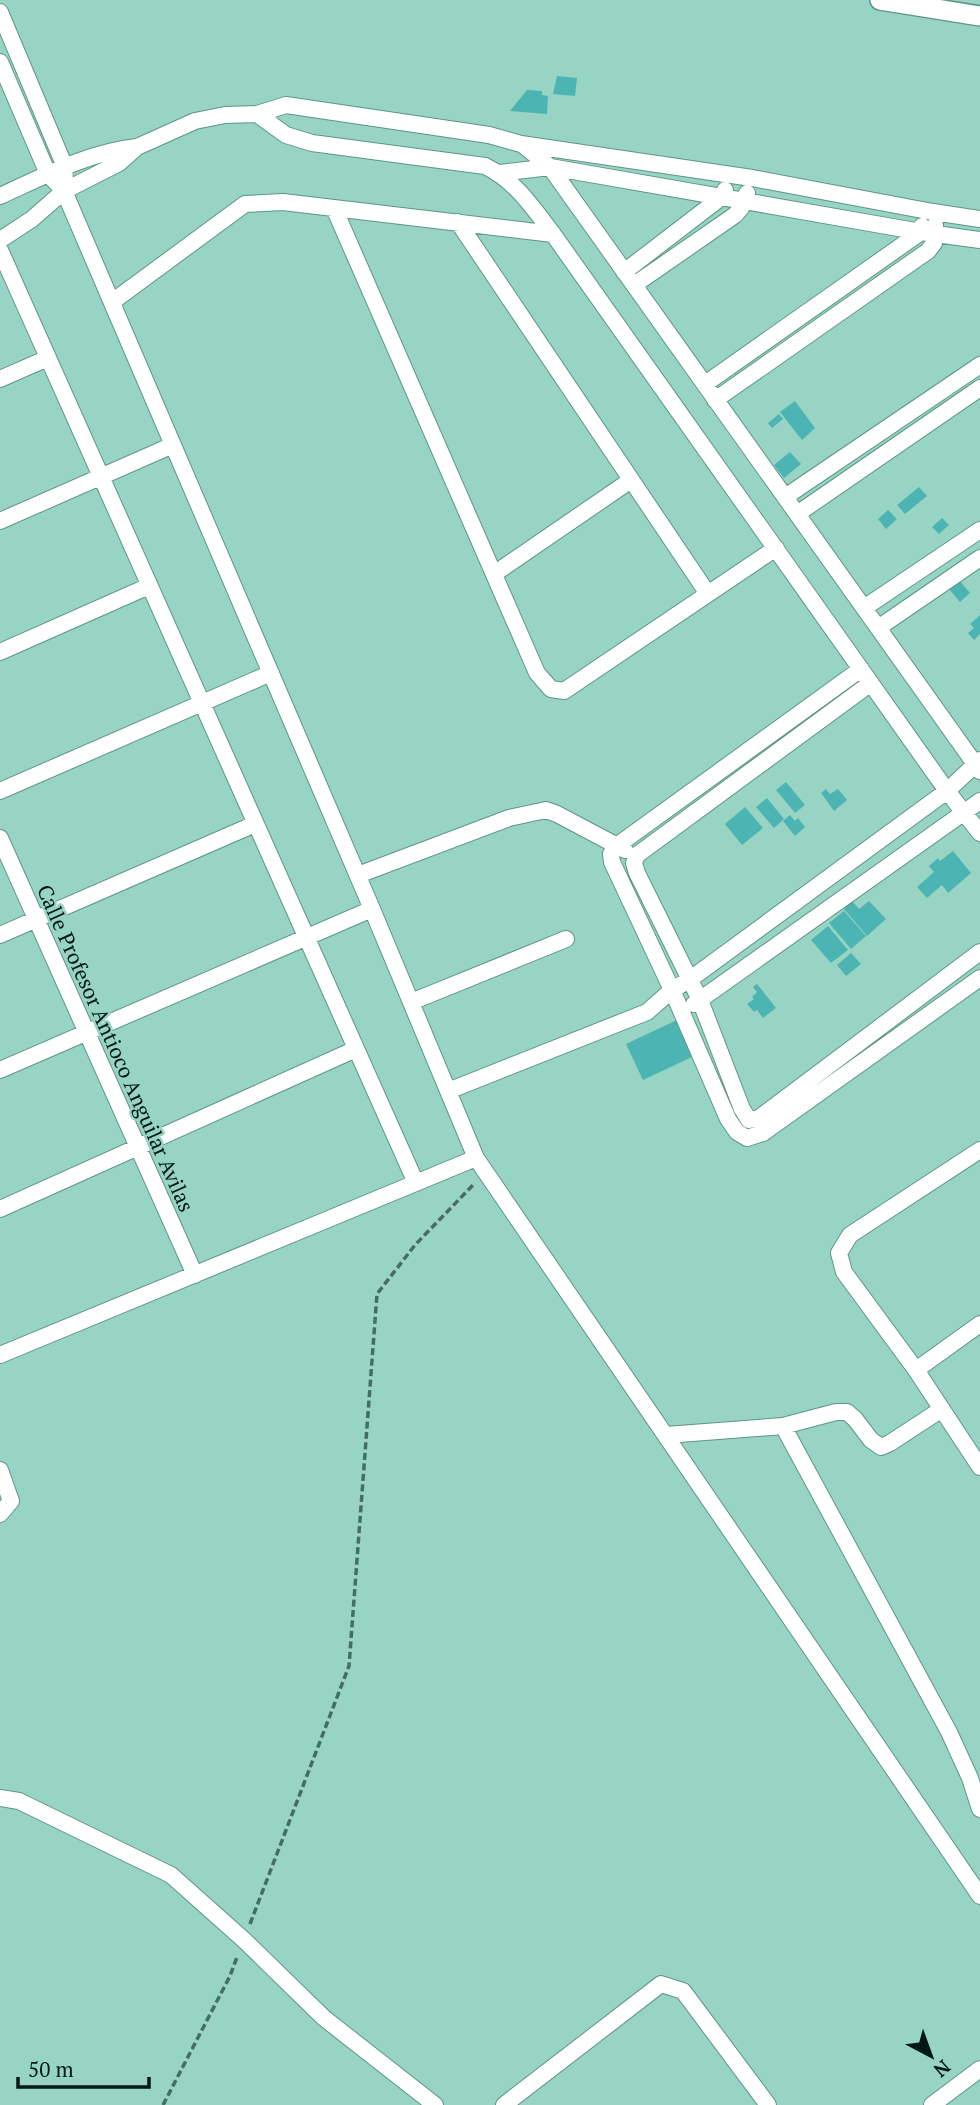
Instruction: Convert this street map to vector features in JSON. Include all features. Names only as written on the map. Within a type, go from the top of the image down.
[{"type":"street","points":[[880,0],[980,16]]},
{"type":"street","points":[[0,12],[65,167],[64,191]]},
{"type":"street","points":[[0,62],[48,174],[64,191],[358,875],[476,1158],[980,1896]]},
{"type":"street","points":[[0,240],[32,219],[64,191],[119,163],[137,147],[195,121],[225,115],[257,114],[286,105],[489,135],[521,144],[752,178],[980,219]]},
{"type":"street","points":[[257,114],[286,135],[312,143],[485,166],[500,173],[519,191],[553,234],[947,791],[980,833]]},
{"type":"street","points":[[448,1091],[647,1012],[672,990],[947,791],[978,765],[550,167],[521,144]]},
{"type":"street","points":[[0,196],[112,149],[137,147]]},
{"type":"street","points":[[500,173],[550,167],[980,240]]},
{"type":"street","points":[[624,272],[723,196],[730,175]]},
{"type":"street","points":[[634,285],[735,215],[745,201],[752,178]]},
{"type":"street","points":[[112,302],[245,204],[283,202],[553,234]]},
{"type":"street","points":[[334,208],[537,673],[551,689],[564,691],[776,548]]},
{"type":"street","points":[[715,400],[928,251],[934,243],[929,232],[928,211]]},
{"type":"street","points":[[458,222],[708,594]]},
{"type":"street","points":[[705,384],[929,232]]},
{"type":"street","points":[[0,250],[416,1183]]},
{"type":"street","points":[[0,379],[48,358]]},
{"type":"street","points":[[785,497],[980,365]]},
{"type":"street","points":[[797,514],[980,388]]},
{"type":"street","points":[[0,521],[173,445]]},
{"type":"street","points":[[494,574],[631,480]]},
{"type":"street","points":[[864,608],[980,530]]},
{"type":"street","points":[[878,628],[980,558]]},
{"type":"street","points":[[0,652],[149,586]]},
{"type":"street","points":[[861,669],[615,846],[611,855],[612,862],[728,1119],[737,1132],[747,1138],[763,1133],[980,978]]},
{"type":"street","points":[[0,791],[271,673]]},
{"type":"street","points":[[871,684],[637,855],[634,863],[637,873],[700,1000],[742,1110],[749,1120],[759,1118],[980,952]]},
{"type":"street","points":[[682,1012],[980,801]]},
{"type":"street","points":[[358,875],[509,818],[546,810],[637,855]]},
{"type":"street","points":[[0,934],[256,824]]},
{"type":"street","name":"Calle Profesor Antioco Anguilar Avilas","points":[[0,838],[195,1275]]},
{"type":"street","points":[[0,1070],[372,909]]},
{"type":"street","points":[[411,1002],[566,939]]},
{"type":"street","points":[[0,1209],[356,1049]]},
{"type":"street","points":[[980,1150],[850,1235],[839,1253],[844,1272],[916,1370],[980,1467]]},
{"type":"street","points":[[0,1355],[476,1158]]},
{"type":"street","points":[[916,1370],[980,1324]]},
{"type":"street","points":[[666,1435],[783,1426],[836,1412],[847,1412],[871,1440],[881,1447],[942,1409]]},
{"type":"street","points":[[783,1426],[948,1732],[970,1778],[980,1809]]},
{"type":"street","points":[[0,1470],[11,1501],[0,1514]]},
{"type":"street","points":[[0,1798],[19,1801],[171,1875],[244,1940],[324,2018],[435,2105]]},
{"type":"street","points":[[504,2105],[661,1984],[683,1991],[768,2105]]},
{"type":"street","points":[[932,2105],[980,2069]]},
{"type":"path","points":[[163,2105],[230,1976],[349,1666],[377,1294],[415,1245],[486,1172]]},
{"type":"building","points":[[557,76],[577,78],[575,96],[553,94]]},
{"type":"building","points":[[527,90],[542,91],[542,95],[548,96],[547,114],[510,111]]},
{"type":"building","points":[[795,401],[815,428],[802,440],[780,412]]},
{"type":"building","points":[[779,414],[783,419],[772,428],[768,423]]},
{"type":"building","points":[[790,452],[801,464],[784,478],[774,465]]},
{"type":"building","points":[[919,487],[927,496],[905,514],[897,505]]},
{"type":"building","points":[[888,510],[897,519],[886,529],[878,519]]},
{"type":"building","points":[[942,518],[949,525],[939,534],[932,527]]},
{"type":"building","points":[[959,580],[970,593],[960,602],[949,589]]},
{"type":"building","points":[[980,615],[980,634],[974,640],[968,633],[974,628],[970,624]]},
{"type":"building","points":[[786,782],[805,805],[795,813],[776,790]]},
{"type":"building","points":[[826,789],[830,794],[838,789],[847,800],[834,811],[821,793]]},
{"type":"building","points":[[767,798],[784,819],[774,828],[756,807]]},
{"type":"building","points":[[745,807],[763,828],[742,845],[725,824]]},
{"type":"building","points":[[790,815],[795,821],[798,818],[805,827],[795,836],[783,821]]},
{"type":"building","points":[[953,851],[971,873],[948,893],[942,885],[927,898],[917,887],[934,872],[929,866]]},
{"type":"building","points":[[852,901],[859,909],[869,901],[886,919],[867,936],[844,909]]},
{"type":"building","points":[[844,911],[866,936],[851,949],[829,923]]},
{"type":"building","points":[[828,926],[848,950],[831,963],[811,940]]},
{"type":"building","points":[[851,953],[861,964],[846,976],[837,965]]},
{"type":"building","points":[[757,984],[776,1008],[763,1018],[747,1004],[754,999],[752,997],[757,992],[753,987]]},
{"type":"building","points":[[677,1020],[694,1056],[643,1080],[626,1044]]}]
